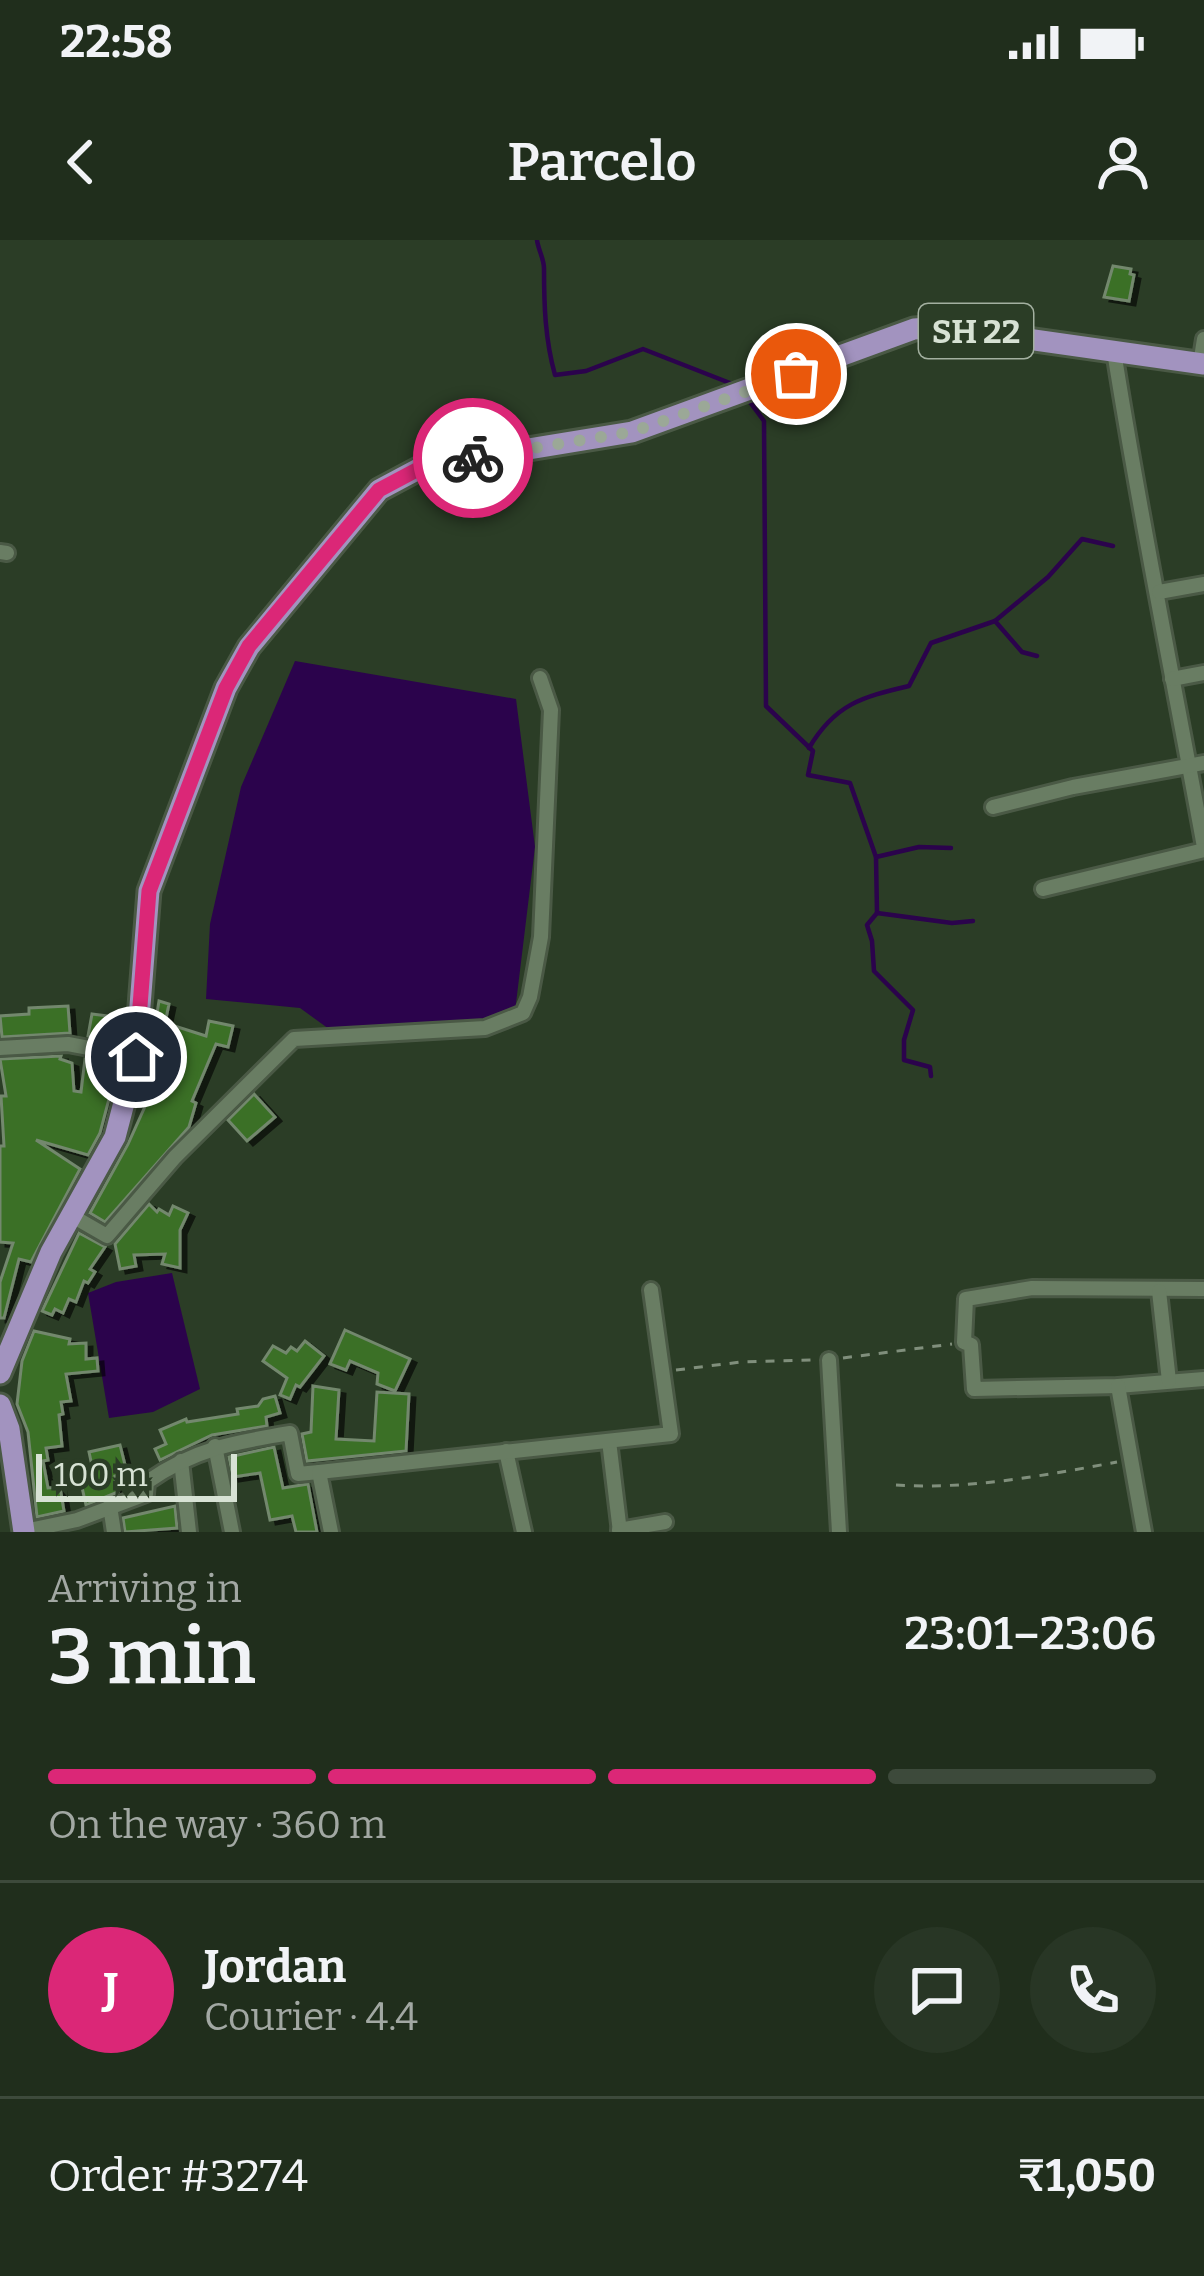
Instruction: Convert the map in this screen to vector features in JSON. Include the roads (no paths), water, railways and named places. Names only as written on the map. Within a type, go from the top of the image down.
[{"type":"main road","name":"SH 22","points":[[0,1373],[51,1252],[115,1137],[136,1057],[149,891],[226,688],[249,646],[379,490],[424,466],[632,432],[914,329],[944,326],[1202,364]]},
{"type":"main road","points":[[0,1405],[9,1430],[24,1532]]},
{"type":"street","points":[[1202,364],[1204,339]]},
{"type":"street","points":[[1043,889],[1204,849],[1197,765],[1172,679],[1114,351]]},
{"type":"street","points":[[1159,592],[1204,584]]},
{"type":"street","points":[[1172,679],[1204,673]]},
{"type":"street","points":[[74,1217],[107,1236],[175,1157],[294,1039],[485,1028],[523,1013],[541,937],[551,710],[540,678]]},
{"type":"street","points":[[993,807],[1197,765]]},
{"type":"street","points":[[0,1048],[68,1044],[136,1057]]},
{"type":"street","points":[[1204,1288],[1032,1288],[966,1300],[964,1342],[971,1345],[974,1389],[1118,1386],[1204,1378]]},
{"type":"street","points":[[24,1532],[79,1526],[110,1506],[146,1493],[147,1482],[215,1446],[290,1433],[298,1474],[671,1434],[651,1290]]},
{"type":"street","points":[[1159,1291],[1169,1381]]},
{"type":"street","points":[[830,1360],[838,1532]]},
{"type":"street","points":[[1118,1386],[1144,1532]]},
{"type":"street","points":[[609,1441],[620,1531],[664,1522]]},
{"type":"street","points":[[215,1446],[232,1532]]},
{"type":"street","points":[[506,1451],[524,1532]]},
{"type":"street","points":[[182,1461],[189,1532]]},
{"type":"street","points":[[320,1472],[332,1532]]},
{"type":"street","points":[[110,1506],[114,1532]]},
{"type":"waterway","points":[[537,240],[544,265],[546,322],[555,375],[586,371],[643,349],[735,385]]},
{"type":"waterway","points":[[747,398],[764,421],[766,706],[813,751],[808,775],[850,783],[876,857],[877,913],[867,925],[874,971],[913,1010],[904,1060],[930,1067],[931,1076]]},
{"type":"waterway","points":[[995,621],[1048,577],[1082,539],[1113,546]]},
{"type":"waterway","points":[[809,748],[829,721],[851,705],[909,686],[931,643],[995,621],[1022,652],[1037,656]]},
{"type":"waterway","points":[[876,857],[919,847],[951,848]]},
{"type":"waterway","points":[[877,913],[952,923],[973,921]]}]
